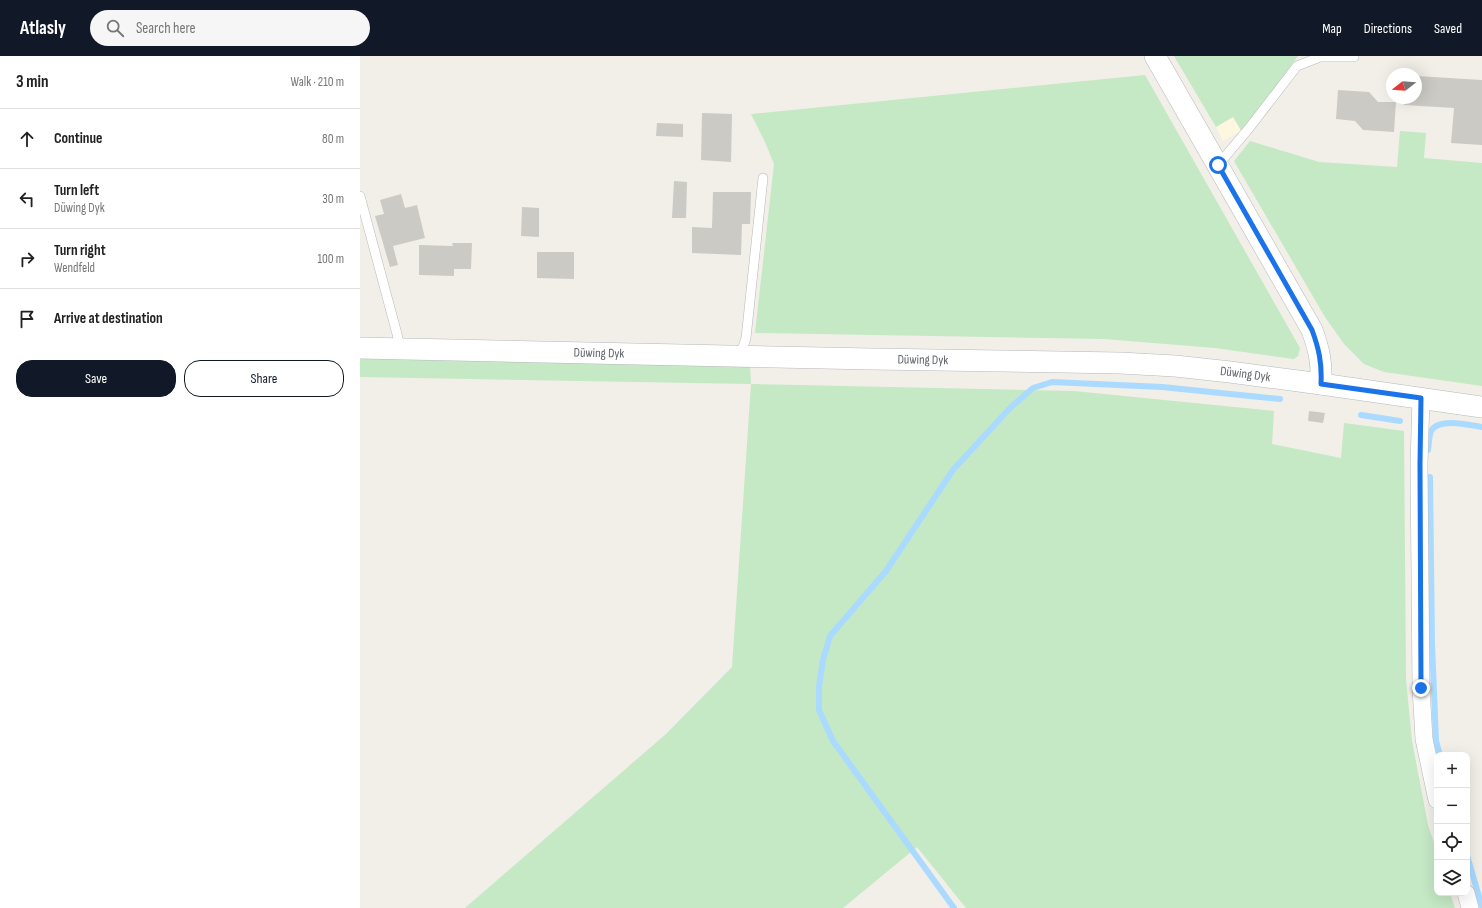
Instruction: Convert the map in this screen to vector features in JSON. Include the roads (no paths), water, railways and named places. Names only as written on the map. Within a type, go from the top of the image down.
[{"type":"street","points":[[1155,56],[1312,330],[1318,346],[1322,366],[1321,384]]},
{"type":"street","name":"Düwing Dyk","points":[[360,348],[1120,362],[1175,366],[1321,384],[1482,407]]},
{"type":"street","points":[[1421,398],[1421,688],[1424,739],[1434,788]]},
{"type":"street","points":[[1467,896],[1470,908]]},
{"type":"lane","points":[[1218,165],[1250,127],[1296,66],[1320,57],[1354,57]]},
{"type":"lane","points":[[740,356],[746,338],[763,178]]},
{"type":"lane","points":[[360,196],[398,334],[400,348]]},
{"type":"waterway","points":[[954,908],[833,741],[819,710],[819,686],[823,660],[830,636],[886,571],[953,470],[1010,408],[1033,388],[1052,382],[1162,387],[1280,399]]},
{"type":"waterway","points":[[1361,415],[1400,421]]},
{"type":"waterway","points":[[1428,450],[1431,431],[1441,424],[1455,423],[1482,427]]},
{"type":"waterway","points":[[1430,477],[1432,643],[1436,741],[1439,752]]},
{"type":"waterway","points":[[1468,860],[1482,907]]}]
